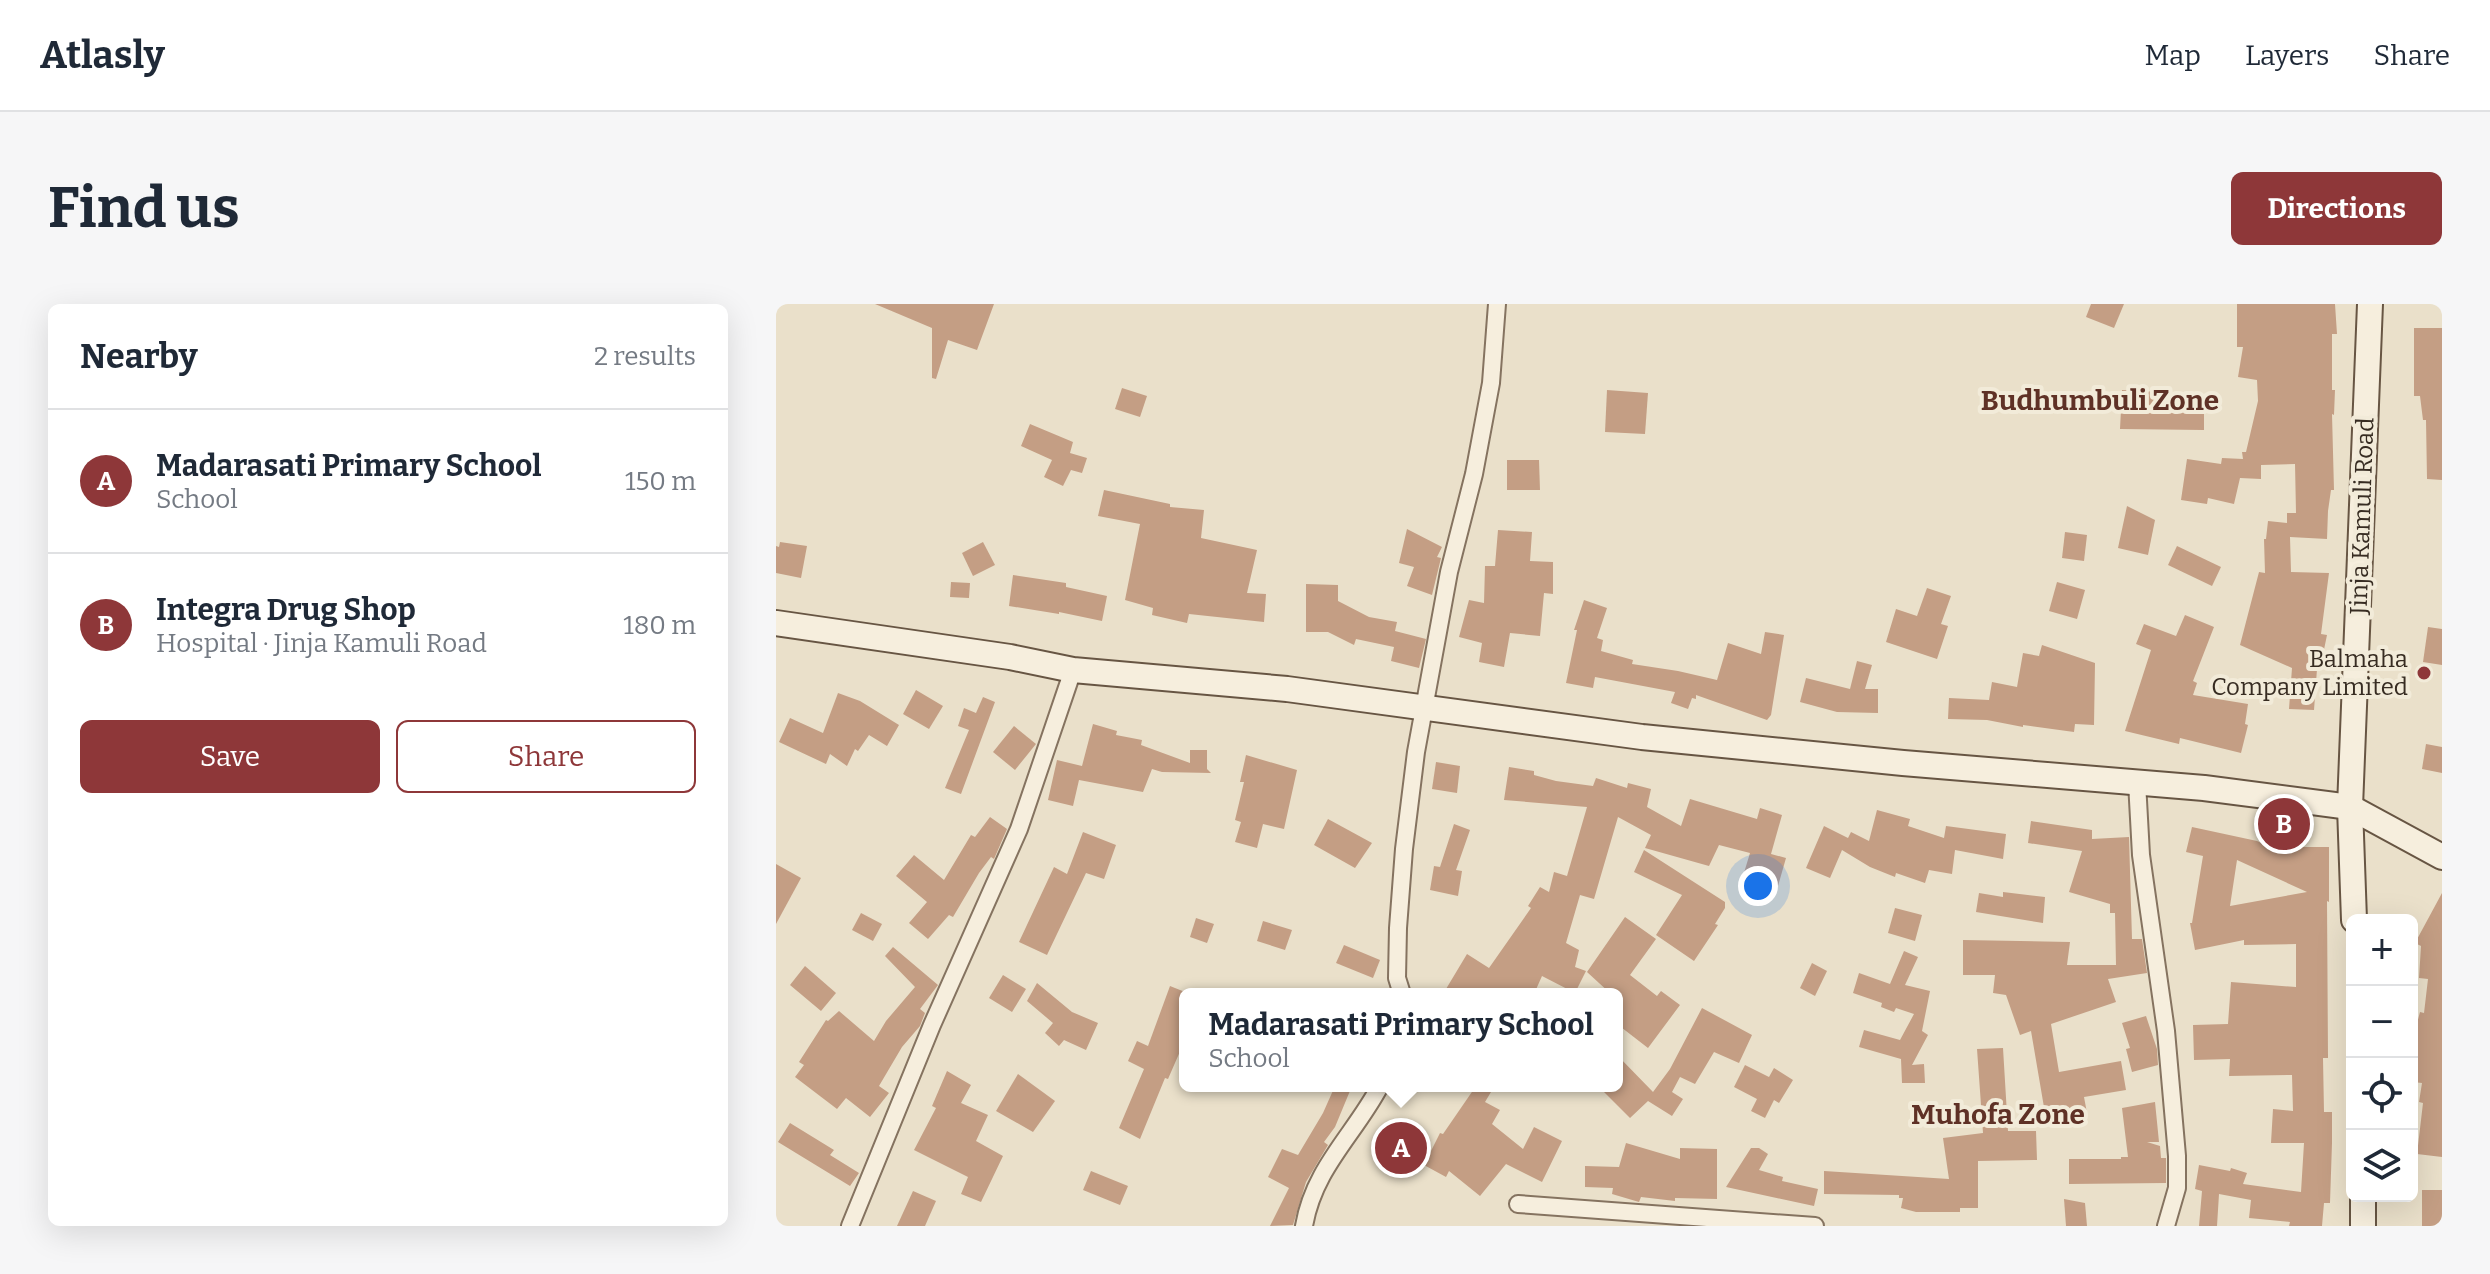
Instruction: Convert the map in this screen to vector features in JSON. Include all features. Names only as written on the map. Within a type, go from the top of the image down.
[{"type":"main road","name":"Jinja Kamuli Road","points":[[2354,914],[2350,807],[2370,304]]},
{"type":"main road","points":[[776,623],[1010,657],[1073,670],[1287,689],[1657,738],[2204,788],[2350,807],[2442,857]]},
{"type":"main road","points":[[2363,1202],[2363,1226]]},
{"type":"street","points":[[1400,988],[1397,978],[1404,849],[1416,752],[1449,572],[1474,474],[1491,383],[1497,304]]},
{"type":"street","points":[[850,1226],[932,1025],[1019,829],[1073,670]]},
{"type":"street","points":[[2137,782],[2141,855],[2166,1031],[2177,1156],[2177,1188],[2166,1226]]},
{"type":"street","points":[[1304,1226],[1308,1203],[1329,1161],[1376,1092]]},
{"type":"street","points":[[1518,1204],[1815,1226]]},
{"type":"building","points":[[875,304],[994,304],[977,350],[948,340],[936,379],[932,378],[932,328]]},
{"type":"building","points":[[2091,304],[2124,304],[2114,328],[2086,317]]},
{"type":"building","points":[[2237,304],[2335,304],[2337,334],[2332,334],[2334,490],[2331,490],[2328,511],[2327,539],[2290,537],[2291,572],[2329,573],[2321,634],[2327,635],[2320,669],[2317,669],[2314,710],[2289,709],[2292,668],[2240,645],[2259,572],[2265,573],[2264,539],[2268,521],[2287,523],[2287,513],[2296,513],[2295,464],[2261,465],[2261,479],[2240,478],[2234,504],[2208,498],[2207,504],[2181,500],[2187,459],[2221,464],[2222,458],[2243,459],[2242,452],[2246,452],[2258,401],[2257,380],[2238,377],[2243,347],[2237,347]]},
{"type":"building","points":[[2414,328],[2442,328],[2442,480],[2427,479],[2426,420],[2423,420],[2420,396],[2414,396]]},
{"type":"building","points":[[1122,388],[1147,396],[1140,417],[1115,409]]},
{"type":"building","points":[[1607,390],[1648,393],[1645,434],[1605,432]]},
{"type":"building","points":[[2122,390],[2160,392],[2159,402],[2204,402],[2204,430],[2120,429]]},
{"type":"building","points":[[1030,424],[1073,442],[1070,453],[1087,458],[1082,473],[1071,470],[1063,486],[1044,477],[1052,460],[1021,446]]},
{"type":"building","points":[[1507,460],[1539,460],[1540,490],[1507,490]]},
{"type":"building","points":[[1104,490],[1170,504],[1170,507],[1204,510],[1201,538],[1257,550],[1247,593],[1266,594],[1264,622],[1189,614],[1187,623],[1152,615],[1153,608],[1125,600],[1140,524],[1098,516]]},
{"type":"building","points":[[2127,506],[2155,520],[2148,555],[2118,548]]},
{"type":"building","points":[[1407,529],[1442,547],[1437,557],[1441,558],[1432,595],[1407,586],[1414,567],[1399,563]]},
{"type":"building","points":[[1498,530],[1532,532],[1530,561],[1553,562],[1553,594],[1544,593],[1540,636],[1510,633],[1504,667],[1479,662],[1482,643],[1459,637],[1469,600],[1484,603],[1485,566],[1495,566]]},
{"type":"building","points":[[2065,532],[2087,535],[2084,561],[2062,558]]},
{"type":"building","points":[[780,542],[807,546],[801,578],[776,573],[776,546],[779,547]]},
{"type":"building","points":[[983,542],[995,565],[973,576],[962,553]]},
{"type":"building","points":[[2177,546],[2221,567],[2212,586],[2168,565]]},
{"type":"building","points":[[1013,575],[1066,583],[1066,587],[1107,596],[1102,621],[1009,606]]},
{"type":"building","points":[[951,582],[970,583],[969,598],[950,597]]},
{"type":"building","points":[[2057,582],[2085,590],[2077,619],[2049,611]]},
{"type":"building","points":[[1306,584],[1338,585],[1338,601],[1369,617],[1397,622],[1395,631],[1426,639],[1419,668],[1391,661],[1394,647],[1356,639],[1354,645],[1328,632],[1306,632]]},
{"type":"building","points":[[1927,588],[1951,596],[1941,624],[1948,626],[1937,659],[1886,642],[1896,609],[1917,616]]},
{"type":"building","points":[[1584,600],[1607,608],[1597,638],[1603,640],[1601,651],[1633,660],[1632,664],[1717,680],[1728,643],[1761,654],[1765,632],[1784,635],[1771,715],[1767,720],[1696,695],[1688,709],[1671,703],[1675,692],[1595,677],[1593,688],[1566,683],[1577,630],[1574,630]]},
{"type":"building","points":[[2185,615],[2214,627],[2193,681],[2197,683],[2193,695],[2248,704],[2245,724],[2248,725],[2241,753],[2180,738],[2179,744],[2125,731],[2151,650],[2136,644],[2144,624],[2176,636]]},
{"type":"building","points":[[2428,627],[2442,629],[2442,665],[2423,662]]},
{"type":"building","points":[[2042,645],[2095,663],[2094,725],[2075,724],[2074,732],[1987,720],[1948,719],[1949,698],[1989,700],[1992,682],[2017,687],[2023,653],[2039,656]]},
{"type":"building","points":[[1857,661],[1872,665],[1865,689],[1878,689],[1878,713],[1837,712],[1800,702],[1806,678],[1850,689]]},
{"type":"building","points":[[916,690],[943,706],[929,729],[903,714]]},
{"type":"building","points":[[838,693],[860,701],[899,725],[887,746],[869,735],[858,751],[855,749],[847,766],[830,754],[826,764],[779,742],[790,718],[823,733]]},
{"type":"building","points":[[983,697],[995,702],[961,794],[945,788],[969,730],[958,726],[964,708],[976,713]]},
{"type":"building","points":[[1093,724],[1117,731],[1116,735],[1142,740],[1141,745],[1190,763],[1190,750],[1207,750],[1207,769],[1211,773],[1152,769],[1143,792],[1079,780],[1073,806],[1048,800],[1057,760],[1082,766]]},
{"type":"building","points":[[1014,726],[1036,744],[1015,770],[993,752]]},
{"type":"building","points":[[2426,744],[2442,747],[2442,773],[2422,769]]},
{"type":"building","points":[[1246,755],[1297,770],[1284,829],[1263,824],[1257,848],[1235,842],[1241,822],[1235,820],[1244,782],[1240,782]]},
{"type":"building","points":[[1436,762],[1460,766],[1457,793],[1432,789]]},
{"type":"building","points":[[1509,767],[1534,771],[1534,775],[1556,781],[1593,786],[1596,778],[1627,788],[1628,783],[1651,789],[1647,807],[1681,826],[1690,799],[1757,819],[1760,808],[1782,815],[1771,854],[1786,858],[1778,886],[1743,876],[1750,853],[1719,845],[1709,866],[1645,848],[1651,835],[1618,817],[1594,899],[1580,895],[1566,943],[1579,950],[1575,967],[1586,971],[1578,988],[1565,988],[1542,976],[1537,988],[1447,988],[1467,954],[1489,968],[1531,908],[1528,906],[1540,887],[1549,892],[1554,872],[1567,876],[1587,807],[1504,800]]},
{"type":"building","points":[[1877,810],[1910,819],[1908,826],[1944,838],[1946,826],[2006,834],[2003,859],[1955,850],[1952,874],[1929,870],[1925,883],[1896,873],[1895,877],[1870,867],[1842,850],[1830,878],[1806,868],[1824,826],[1848,838],[1851,832],[1869,841]]},
{"type":"building","points":[[990,817],[1007,829],[994,859],[991,857],[979,873],[953,917],[949,915],[928,939],[909,923],[927,902],[896,876],[914,855],[944,880],[971,835],[975,837]]},
{"type":"building","points":[[1328,819],[1372,843],[1355,868],[1314,845]]},
{"type":"building","points":[[2031,821],[2092,830],[2092,839],[2129,837],[2132,939],[2142,939],[2147,973],[2108,979],[2116,1002],[2051,1024],[2059,1072],[2121,1061],[2126,1090],[2084,1097],[2087,1113],[2046,1119],[2031,1031],[2020,1035],[2006,995],[1993,993],[1995,975],[1963,975],[1963,940],[2070,942],[2067,965],[2116,965],[2115,913],[2110,913],[2110,904],[2069,892],[2082,851],[2028,843]]},
{"type":"building","points":[[1454,824],[1470,830],[1456,870],[1462,871],[1458,896],[1430,890],[1434,866],[1440,867]]},
{"type":"building","points":[[2192,827],[2257,841],[2270,847],[2329,847],[2328,1058],[2323,1058],[2324,1112],[2332,1112],[2332,1143],[2330,1203],[2324,1203],[2322,1226],[2289,1226],[2290,1222],[2249,1218],[2251,1200],[2219,1194],[2217,1226],[2199,1226],[2202,1191],[2195,1189],[2199,1165],[2247,1173],[2243,1184],[2301,1192],[2304,1143],[2271,1143],[2273,1109],[2293,1111],[2292,1075],[2229,1076],[2230,1059],[2194,1060],[2193,1025],[2228,1024],[2231,982],[2296,987],[2296,944],[2244,945],[2244,940],[2195,950],[2190,923],[2203,856],[2186,852]],"holes":[[[2237,860],[2307,892],[2230,906]]]},
{"type":"building","points":[[1083,832],[1116,845],[1104,879],[1086,873],[1047,955],[1019,942],[1054,867],[1067,874]]},
{"type":"building","points":[[1644,850],[1725,902],[1725,908],[1715,924],[1718,925],[1694,961],[1656,935],[1682,895],[1634,872]]},
{"type":"building","points":[[776,864],[801,878],[776,924]]},
{"type":"building","points":[[2003,892],[2045,897],[2043,923],[1976,912],[1979,893],[2003,897]]},
{"type":"building","points":[[2442,893],[2442,1157],[2418,1154],[2423,1103],[2419,1102],[2422,1083],[2418,1083],[2418,1020],[2420,1012],[2424,1013],[2428,979],[2419,978],[2421,946],[2418,937]]},
{"type":"building","points":[[1895,908],[1922,915],[1915,941],[1888,933]]},
{"type":"building","points":[[861,913],[882,924],[873,941],[852,930]]},
{"type":"building","points":[[1625,917],[1656,939],[1630,975],[1657,996],[1661,991],[1680,1005],[1648,1048],[1623,1029],[1623,988],[1604,988],[1587,972]]},
{"type":"building","points":[[1196,918],[1214,924],[1207,943],[1190,937]]},
{"type":"building","points":[[1263,921],[1292,930],[1285,950],[1257,941]]},
{"type":"building","points":[[1344,945],[1380,960],[1373,978],[1336,963]]},
{"type":"building","points":[[893,947],[938,985],[920,1009],[925,1013],[920,1026],[902,1047],[879,1086],[889,1093],[870,1117],[846,1098],[837,1109],[795,1077],[804,1065],[799,1062],[826,1020],[839,1011],[874,1041],[886,1021],[915,987],[885,956]]},
{"type":"building","points":[[1904,951],[1918,957],[1905,985],[1930,991],[1922,1031],[1928,1035],[1912,1065],[1924,1064],[1925,1083],[1902,1083],[1901,1059],[1859,1047],[1864,1030],[1900,1040],[1914,1014],[1896,1008],[1894,1012],[1881,1007],[1882,1003],[1853,993],[1859,973],[1890,984]]},
{"type":"building","points":[[1812,963],[1827,971],[1815,996],[1800,988]]},
{"type":"building","points":[[805,966],[836,993],[821,1011],[790,985]]},
{"type":"building","points":[[1003,975],[1026,989],[1012,1012],[989,998]]},
{"type":"building","points":[[1037,983],[1072,1012],[1098,1023],[1086,1050],[1064,1040],[1059,1046],[1045,1033],[1053,1023],[1027,1001]]},
{"type":"building","points":[[1170,986],[1179,990],[1179,1054],[1168,1079],[1165,1078],[1140,1139],[1119,1128],[1144,1069],[1128,1061],[1137,1041],[1148,1046]]},
{"type":"building","points":[[1702,1008],[1752,1035],[1739,1063],[1714,1052],[1695,1084],[1680,1077],[1672,1092],[1683,1099],[1672,1116],[1648,1101],[1630,1118],[1604,1092],[1623,1092],[1623,1061],[1653,1092],[1670,1069]]},
{"type":"building","points":[[2146,1016],[2157,1049],[2158,1065],[2132,1072],[2126,1049],[2130,1048],[2122,1023]]},
{"type":"building","points":[[2003,1048],[2008,1131],[2036,1131],[2037,1160],[1978,1161],[1978,1208],[1960,1208],[1960,1212],[1916,1212],[1901,1208],[1903,1198],[1899,1195],[1824,1194],[1824,1171],[1949,1179],[1943,1138],[1983,1133],[1977,1049]]},
{"type":"building","points":[[1745,1065],[1769,1077],[1774,1068],[1793,1080],[1779,1103],[1774,1100],[1765,1118],[1751,1111],[1757,1099],[1734,1087]]},
{"type":"building","points":[[947,1071],[971,1085],[961,1103],[988,1115],[976,1141],[1003,1156],[981,1202],[961,1194],[968,1177],[914,1150],[936,1108],[932,1106]]},
{"type":"building","points":[[1018,1074],[1055,1101],[1033,1132],[996,1111]]},
{"type":"building","points":[[1332,1092],[1350,1092],[1335,1127],[1324,1142],[1328,1145],[1306,1182],[1293,1225],[1270,1226],[1289,1188],[1268,1177],[1282,1149],[1298,1155]]},
{"type":"building","points":[[1472,1092],[1491,1092],[1485,1102],[1500,1110],[1492,1124],[1523,1149],[1534,1127],[1562,1141],[1542,1182],[1506,1164],[1480,1196],[1449,1171],[1446,1177],[1424,1165],[1440,1133],[1443,1134]]},
{"type":"building","points":[[2155,1102],[2159,1142],[2147,1142],[2160,1146],[2161,1158],[2166,1158],[2166,1183],[2069,1184],[2069,1159],[2128,1157],[2122,1108]]},
{"type":"building","points":[[790,1123],[834,1150],[830,1155],[859,1173],[850,1186],[778,1142]]},
{"type":"building","points":[[1626,1143],[1680,1159],[1680,1148],[1717,1149],[1717,1199],[1675,1198],[1675,1201],[1641,1197],[1639,1202],[1612,1194],[1613,1188],[1585,1187],[1585,1166],[1619,1167]]},
{"type":"building","points":[[1751,1148],[1759,1148],[1768,1154],[1759,1170],[1783,1177],[1782,1181],[1818,1189],[1814,1206],[1726,1187]]},
{"type":"building","points":[[1091,1171],[1128,1186],[1120,1205],[1083,1190]]},
{"type":"building","points":[[2422,1190],[2442,1190],[2442,1226],[2422,1226]]},
{"type":"building","points":[[913,1191],[936,1201],[925,1226],[897,1226]]},
{"type":"building","points":[[2064,1199],[2085,1203],[2087,1226],[2066,1226]]},
{"type":"place","name":"Balmaha Company Limited","points":[[2424,673]]},
{"type":"place","name":"Integra Drug Shop","points":[[2284,824]]},
{"type":"place","name":"Madarasati Primary School","points":[[1401,1148]]},
{"type":"district","name":"Budhumbuli Zone","points":[[2100,400]]},
{"type":"district","name":"Muhofa Zone","points":[[1998,1114]]}]
